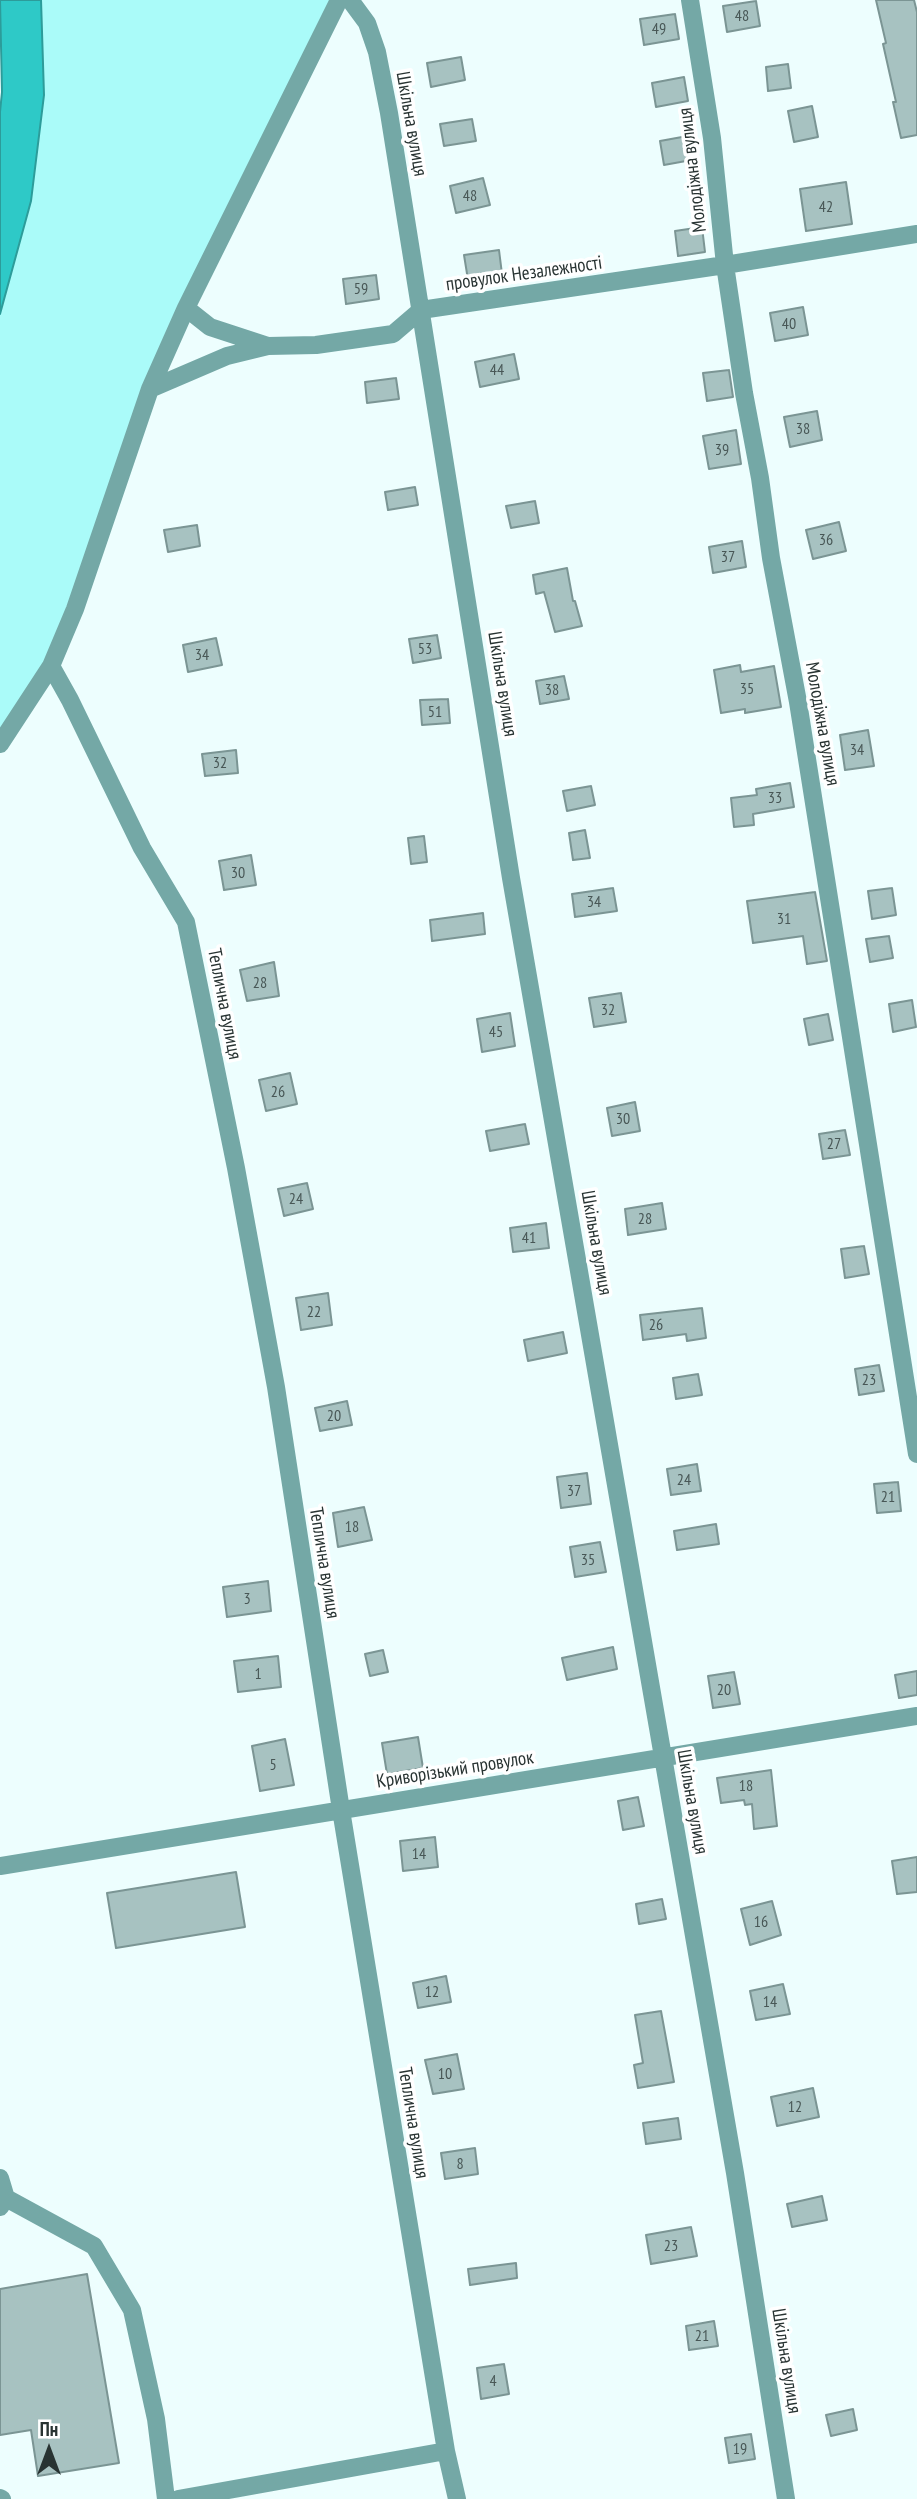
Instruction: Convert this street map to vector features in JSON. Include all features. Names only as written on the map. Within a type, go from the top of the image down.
[{"type":"street","points":[[0,744],[51,666],[75,609],[150,389],[186,308],[339,0]]},
{"type":"street","name":"Шкільна вулиця","points":[[350,0],[367,23],[377,52],[514,891],[735,2173],[786,2499]]},
{"type":"street","name":"Молодіжна вулиця","points":[[690,0],[712,138],[725,265],[771,558],[826,874],[917,1454]]},
{"type":"street","name":"провулок Незалежності","points":[[421,310],[917,234]]},
{"type":"street","points":[[186,308],[210,327],[268,346]]},
{"type":"street","points":[[150,389],[227,356],[268,346],[316,345],[393,334],[421,310]]},
{"type":"street","name":"Теплична вулиця","points":[[51,666],[142,848],[186,922],[236,1168],[276,1387],[341,1810],[446,2451],[457,2499]]},
{"type":"street","name":"Криворізький провулок","points":[[0,1866],[917,1716]]},
{"type":"street","points":[[0,2178],[3,2203],[94,2246],[132,2310],[156,2419],[166,2499]]},
{"type":"street","points":[[178,2499],[446,2451]]},
{"type":"shaded area","points":[[0,0],[41,0],[44,95],[31,201],[0,314],[2,92]]},
{"type":"shaded area","points":[[41,0],[339,0],[186,308],[75,609],[0,744],[0,314],[31,201],[44,95]]},
{"type":"building","points":[[876,0],[914,0],[917,12],[917,135],[901,138],[883,44],[886,43]]},
{"type":"building","points":[[756,1],[760,26],[727,32],[723,6]]},
{"type":"building","points":[[675,14],[679,39],[644,45],[640,19]]},
{"type":"building","points":[[461,57],[465,80],[431,87],[427,63]]},
{"type":"building","points":[[788,64],[791,88],[768,91],[766,67]]},
{"type":"building","points":[[684,77],[688,101],[656,107],[652,83]]},
{"type":"building","points":[[812,106],[818,137],[794,142],[788,111]]},
{"type":"building","points":[[472,119],[476,141],[444,146],[440,124]]},
{"type":"building","points":[[693,135],[697,159],[664,165],[660,141]]},
{"type":"building","points":[[483,178],[490,205],[456,213],[450,186]]},
{"type":"building","points":[[846,182],[852,224],[806,231],[800,189]]},
{"type":"building","points":[[702,227],[705,252],[678,256],[675,231]]},
{"type":"building","points":[[499,250],[503,282],[469,286],[464,255]]},
{"type":"building","points":[[376,275],[379,299],[346,304],[343,279]]},
{"type":"building","points":[[803,307],[808,335],[775,341],[770,313]]},
{"type":"building","points":[[514,354],[519,379],[480,387],[475,362]]},
{"type":"building","points":[[729,370],[733,397],[707,401],[703,373]]},
{"type":"building","points":[[396,378],[399,399],[367,403],[365,382]]},
{"type":"building","points":[[817,411],[822,440],[790,447],[784,417]]},
{"type":"building","points":[[736,430],[741,464],[709,469],[703,436]]},
{"type":"building","points":[[415,487],[418,505],[388,510],[385,492]]},
{"type":"building","points":[[535,501],[539,523],[511,528],[506,506]]},
{"type":"building","points":[[839,522],[846,551],[813,559],[806,530]]},
{"type":"building","points":[[197,525],[200,546],[168,552],[164,530]]},
{"type":"building","points":[[742,541],[746,567],[713,573],[709,547]]},
{"type":"building","points":[[567,568],[573,601],[582,626],[555,632],[544,592],[536,594],[533,575]]},
{"type":"building","points":[[437,635],[441,658],[413,663],[409,639]]},
{"type":"building","points":[[216,638],[222,665],[188,672],[183,645]]},
{"type":"building","points":[[740,665],[741,672],[774,666],[781,707],[745,713],[745,709],[721,713],[714,670]]},
{"type":"building","points":[[564,676],[569,699],[540,704],[536,681]]},
{"type":"building","points":[[448,699],[450,723],[422,725],[420,700]]},
{"type":"building","points":[[868,730],[874,766],[845,770],[840,735]]},
{"type":"building","points":[[236,750],[238,773],[205,776],[202,754]]},
{"type":"building","points":[[790,783],[794,807],[753,814],[754,825],[734,827],[731,798],[757,795],[756,789]]},
{"type":"building","points":[[591,786],[595,805],[567,811],[563,791]]},
{"type":"building","points":[[585,830],[590,858],[573,860],[569,833]]},
{"type":"building","points":[[424,836],[427,862],[411,864],[408,838]]},
{"type":"building","points":[[251,855],[256,885],[224,890],[219,861]]},
{"type":"building","points":[[613,888],[617,911],[575,917],[572,894]]},
{"type":"building","points":[[892,888],[896,915],[872,919],[868,891]]},
{"type":"building","points":[[815,892],[827,961],[807,964],[803,936],[753,943],[747,901]]},
{"type":"building","points":[[483,913],[485,934],[432,941],[430,920]]},
{"type":"building","points":[[889,936],[893,958],[870,962],[866,939]]},
{"type":"building","points":[[274,962],[279,996],[247,1001],[240,970]]},
{"type":"building","points":[[621,993],[626,1022],[594,1027],[589,998]]},
{"type":"building","points":[[912,1000],[916,1027],[893,1032],[889,1004]]},
{"type":"building","points":[[510,1013],[515,1046],[482,1052],[477,1019]]},
{"type":"building","points":[[828,1014],[833,1040],[809,1045],[804,1019]]},
{"type":"building","points":[[290,1073],[297,1104],[266,1111],[259,1080]]},
{"type":"building","points":[[635,1102],[640,1131],[612,1136],[607,1108]]},
{"type":"building","points":[[525,1124],[529,1144],[490,1151],[486,1131]]},
{"type":"building","points":[[845,1130],[850,1155],[823,1159],[819,1134]]},
{"type":"building","points":[[307,1183],[313,1209],[284,1216],[278,1189]]},
{"type":"building","points":[[662,1203],[666,1229],[628,1235],[625,1209]]},
{"type":"building","points":[[546,1223],[549,1248],[513,1252],[510,1228]]},
{"type":"building","points":[[864,1246],[869,1274],[845,1278],[841,1249]]},
{"type":"building","points":[[328,1293],[332,1325],[301,1330],[296,1298]]},
{"type":"building","points":[[702,1308],[706,1338],[687,1341],[686,1334],[643,1340],[640,1315]]},
{"type":"building","points":[[563,1332],[567,1353],[528,1361],[524,1340]]},
{"type":"building","points":[[879,1365],[884,1391],[859,1395],[855,1369]]},
{"type":"building","points":[[698,1374],[702,1395],[676,1399],[673,1378]]},
{"type":"building","points":[[347,1401],[352,1425],[320,1431],[315,1408]]},
{"type":"building","points":[[697,1464],[701,1491],[671,1495],[667,1469]]},
{"type":"building","points":[[587,1473],[591,1504],[561,1508],[557,1477]]},
{"type":"building","points":[[898,1482],[901,1511],[877,1513],[874,1484]]},
{"type":"building","points":[[364,1507],[372,1540],[338,1547],[333,1513]]},
{"type":"building","points":[[716,1524],[719,1544],[677,1550],[674,1531]]},
{"type":"building","points":[[600,1542],[606,1572],[575,1577],[570,1547]]},
{"type":"building","points":[[268,1581],[271,1611],[227,1617],[223,1587]]},
{"type":"building","points":[[613,1647],[617,1669],[567,1680],[562,1658]]},
{"type":"building","points":[[383,1650],[388,1672],[370,1676],[365,1654]]},
{"type":"building","points":[[278,1656],[281,1687],[238,1692],[234,1661]]},
{"type":"building","points":[[917,1671],[917,1695],[899,1698],[895,1675]]},
{"type":"building","points":[[734,1672],[740,1704],[713,1708],[708,1676]]},
{"type":"building","points":[[418,1737],[423,1768],[387,1774],[382,1743]]},
{"type":"building","points":[[285,1739],[294,1785],[260,1791],[252,1746]]},
{"type":"building","points":[[771,1770],[777,1826],[754,1829],[752,1804],[745,1805],[744,1800],[721,1803],[717,1778]]},
{"type":"building","points":[[638,1797],[644,1826],[623,1830],[618,1801]]},
{"type":"building","points":[[435,1837],[438,1867],[403,1871],[400,1841]]},
{"type":"building","points":[[917,1857],[917,1892],[897,1894],[892,1861]]},
{"type":"building","points":[[236,1872],[245,1927],[116,1948],[107,1893]]},
{"type":"building","points":[[662,1899],[666,1919],[639,1924],[636,1904]]},
{"type":"building","points":[[772,1901],[781,1935],[750,1945],[741,1909]]},
{"type":"building","points":[[446,1976],[451,2002],[418,2008],[413,1983]]},
{"type":"building","points":[[783,1984],[790,2014],[756,2020],[750,1991]]},
{"type":"building","points":[[661,2011],[674,2082],[638,2088],[634,2065],[643,2063],[635,2015]]},
{"type":"building","points":[[457,2054],[464,2089],[433,2094],[425,2060]]},
{"type":"building","points":[[813,2088],[819,2117],[777,2126],[771,2097]]},
{"type":"building","points":[[678,2118],[681,2139],[646,2144],[643,2123]]},
{"type":"building","points":[[475,2148],[478,2174],[445,2179],[441,2153]]},
{"type":"building","points":[[822,2196],[827,2220],[792,2227],[787,2204]]},
{"type":"building","points":[[691,2227],[697,2256],[651,2264],[646,2235]]},
{"type":"building","points":[[516,2263],[517,2278],[470,2285],[468,2269]]},
{"type":"building","points":[[87,2274],[119,2463],[38,2476],[31,2430],[0,2435],[0,2289]]},
{"type":"building","points":[[714,2321],[718,2346],[689,2350],[686,2326]]},
{"type":"building","points":[[504,2364],[509,2394],[481,2399],[477,2368]]},
{"type":"building","points":[[853,2409],[857,2430],[831,2436],[826,2415]]},
{"type":"building","points":[[751,2434],[755,2459],[729,2463],[725,2438]]}]
